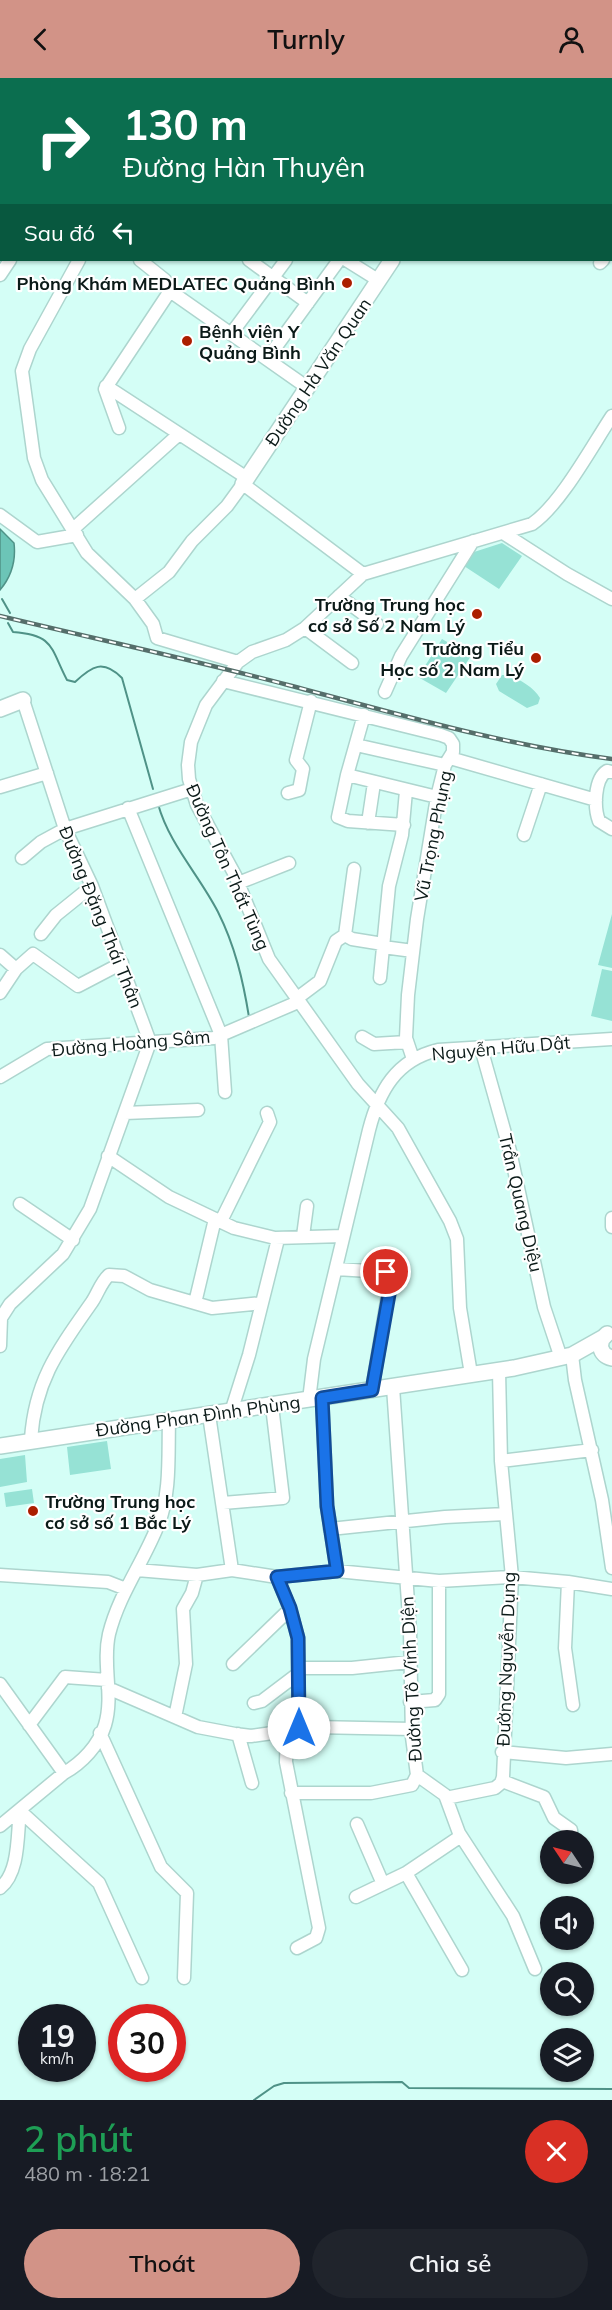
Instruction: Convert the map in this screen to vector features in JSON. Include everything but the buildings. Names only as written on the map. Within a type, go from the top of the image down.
[{"type":"main road","name":"Đường Hà Văn Quan","points":[[245,481],[391,261]]},
{"type":"main road","points":[[0,709],[23,700]]},
{"type":"main road","points":[[609,1333],[601,1349],[610,1358]]},
{"type":"main road","name":"Đường Phan Đình Phùng","points":[[567,1357],[609,1333]]},
{"type":"main road","name":"Đường Phan Đình Phùng","points":[[0,1446],[499,1371],[567,1357],[610,1358]]},
{"type":"street","points":[[0,275],[9,261]]},
{"type":"street","points":[[78,261],[30,349],[22,371],[37,468],[91,560],[135,599],[153,624],[157,638],[238,662]]},
{"type":"street","points":[[145,261],[165,280],[170,291],[308,388]]},
{"type":"street","points":[[250,261],[308,303]]},
{"type":"street","points":[[231,334],[285,261]]},
{"type":"street","points":[[267,360],[338,261]]},
{"type":"street","points":[[348,261],[378,280]]},
{"type":"street","points":[[119,428],[106,386],[170,291]]},
{"type":"street","points":[[106,386],[245,481],[363,574]]},
{"type":"street","name":"Đường Tôn Thất Tùng","points":[[471,1374],[461,1317],[454,1231],[398,1128],[358,1084],[269,959],[238,883],[192,789],[189,765],[191,742],[207,705],[238,662],[252,652],[286,640],[305,628],[363,574],[523,528],[545,513],[612,416]]},
{"type":"street","points":[[0,514],[37,542],[74,532],[178,435]]},
{"type":"street","points":[[135,599],[168,572],[192,542],[227,506],[245,481]]},
{"type":"street","points":[[503,533],[611,596]]},
{"type":"street","points":[[385,692],[401,656],[473,541]]},
{"type":"street","points":[[339,596],[377,624]]},
{"type":"street","points":[[305,628],[352,663]]},
{"type":"street","name":"Vũ Trọng Phụng","points":[[223,681],[311,701],[449,738],[453,744],[437,797],[413,951],[408,994],[407,1042],[413,1059]]},
{"type":"street","name":"Đường Đặng Thái Thân","points":[[23,700],[65,828],[92,886],[150,1042]]},
{"type":"street","points":[[288,793],[298,790],[303,769],[296,760],[311,701]]},
{"type":"street","points":[[364,715],[347,775],[339,817],[368,823],[404,825]]},
{"type":"street","points":[[356,745],[448,761],[596,800]]},
{"type":"street","points":[[612,772],[607,771],[600,777],[596,800],[598,821],[612,828]]},
{"type":"street","points":[[0,787],[47,773]]},
{"type":"street","points":[[347,775],[437,797]]},
{"type":"street","points":[[368,823],[374,783]]},
{"type":"street","points":[[524,835],[541,784]]},
{"type":"street","points":[[22,858],[41,842],[65,828],[192,789]]},
{"type":"street","points":[[380,978],[390,880],[404,825],[406,791]]},
{"type":"street","points":[[128,808],[221,1035],[225,1092]]},
{"type":"street","points":[[238,883],[289,863]]},
{"type":"street","points":[[354,869],[345,934],[352,939],[413,951]]},
{"type":"street","points":[[40,934],[56,915],[92,886]]},
{"type":"street","name":"Đường Hoàng Sâm","points":[[0,1077],[47,1049],[201,1040],[221,1035],[297,1000],[320,981],[336,941],[345,934]]},
{"type":"street","points":[[0,955],[16,969]]},
{"type":"street","points":[[0,993],[28,956],[38,955],[78,987],[122,963]]},
{"type":"street","points":[[362,1037],[374,1044],[407,1042]]},
{"type":"street","name":"Nguyễn Hữu Dật","points":[[376,1102],[386,1085],[413,1059],[438,1050],[612,1039]]},
{"type":"street","points":[[0,1346],[1,1318],[10,1304],[55,1262],[73,1240],[90,1209],[150,1042]]},
{"type":"street","name":"Trần Quang Diệu","points":[[481,1048],[510,1151],[544,1307],[575,1380],[592,1450],[612,1568]]},
{"type":"street","points":[[337,1571],[315,1399],[314,1359],[376,1102]]},
{"type":"street","points":[[125,1113],[198,1110]]},
{"type":"street","points":[[195,1303],[218,1220],[270,1122],[267,1113]]},
{"type":"street","points":[[108,1156],[169,1197],[234,1228],[275,1238],[343,1236]]},
{"type":"street","points":[[20,1204],[73,1240]]},
{"type":"street","points":[[303,1236],[307,1206]]},
{"type":"street","points":[[612,1218],[612,1227]]},
{"type":"street","points":[[231,1412],[262,1303],[278,1239],[275,1238]]},
{"type":"street","points":[[336,1269],[386,1272],[391,1277],[372,1390]]},
{"type":"street","points":[[32,1440],[34,1409],[47,1372],[74,1323],[93,1300],[103,1281],[110,1275],[116,1275],[157,1293],[212,1308],[262,1303]]},
{"type":"street","name":"Đường Nguyễn Dụng","points":[[499,1371],[501,1461],[512,1577],[502,1781]]},
{"type":"street","name":"Đường Tô Vĩnh Diện","points":[[393,1387],[400,1521],[410,1631],[410,1702],[417,1775],[446,1798]]},
{"type":"street","points":[[223,1503],[283,1497],[272,1406]]},
{"type":"street","points":[[209,1415],[232,1570]]},
{"type":"street","points":[[0,1827],[87,1755],[105,1725],[108,1684],[105,1666],[108,1636],[117,1608],[159,1523],[166,1482],[169,1421]]},
{"type":"street","points":[[501,1461],[592,1450]]},
{"type":"street","points":[[330,1529],[400,1521],[505,1514]]},
{"type":"street","points":[[137,1570],[197,1575],[232,1570],[277,1577],[337,1571],[439,1581],[512,1577],[612,1589]]},
{"type":"street","points":[[0,1575],[108,1582],[126,1589]]},
{"type":"street","points":[[175,1718],[186,1664],[183,1609],[192,1593],[197,1575]]},
{"type":"street","points":[[277,1577],[290,1608],[298,1638],[299,1670],[293,1729],[284,1748],[319,1928],[316,1938],[297,1948]]},
{"type":"street","points":[[410,1702],[435,1700],[439,1694],[439,1581]]},
{"type":"street","points":[[568,1582],[565,1648],[573,1705]]},
{"type":"street","points":[[233,1664],[290,1608]]},
{"type":"street","points":[[254,1704],[262,1701],[299,1670],[352,1668],[409,1662]]},
{"type":"street","points":[[29,1725],[65,1677],[108,1684],[175,1718],[214,1731],[251,1736],[293,1729],[412,1729]]},
{"type":"street","points":[[1,1688],[64,1773]]},
{"type":"street","points":[[100,1733],[161,1867],[187,1893],[184,1978]]},
{"type":"street","points":[[238,1734],[252,1783]]},
{"type":"street","points":[[502,1752],[566,1758],[612,1754]]},
{"type":"street","points":[[291,1793],[371,1793],[412,1785],[417,1775]]},
{"type":"street","points":[[535,1969],[513,1916],[461,1836],[446,1798],[495,1788],[502,1781],[544,1797],[555,1818],[571,1830]]},
{"type":"street","points":[[0,1888],[8,1880],[12,1870],[20,1811]]},
{"type":"street","points":[[20,1811],[99,1883],[142,1978]]},
{"type":"street","points":[[357,1824],[384,1884]]},
{"type":"street","points":[[356,1897],[406,1872],[461,1836]]},
{"type":"street","points":[[406,1872],[462,1970]]},
{"type":"shaded area","points":[[0,529],[14,543],[14,549],[10,574],[0,590]]},
{"type":"shaded area","points":[[502,543],[522,556],[499,589],[464,566],[474,552]]},
{"type":"shaded area","points":[[442,639],[471,656],[446,693],[418,677]]},
{"type":"shaded area","points":[[502,675],[518,679],[529,686],[540,698],[538,704],[527,708],[499,691],[496,684]]},
{"type":"shaded area","points":[[612,914],[612,968],[598,965]]},
{"type":"shaded area","points":[[602,969],[612,971],[612,1021],[591,1016]]},
{"type":"shaded area","points":[[107,1441],[111,1469],[70,1475],[67,1447]]},
{"type":"shaded area","points":[[25,1455],[27,1482],[0,1487],[0,1459]]},
{"type":"shaded area","points":[[32,1489],[34,1503],[6,1507],[4,1493]]},
{"type":"waterway","points":[[2,599],[10,613]]},
{"type":"waterway","points":[[8,623],[13,632],[36,636],[44,640],[53,651],[67,680],[75,682],[87,672],[98,667],[109,668],[122,678],[153,789]]},
{"type":"waterway","points":[[158,804],[169,833],[210,898],[224,925],[238,963],[249,1017]]},
{"type":"waterway","points":[[254,2100],[274,2086],[284,2083],[402,2082],[409,2088],[612,2089]]},
{"type":"railway","points":[[0,616],[216,667],[489,737],[612,759]]},
{"type":"place","name":"Phòng Khám MEDLATEC Quảng Bình","points":[[347,283]]},
{"type":"place","name":"Bệnh viện Y Quảng Bình","points":[[187,341]]},
{"type":"place","name":"Trường Trung học cơ sở Số 2 Nam Lý","points":[[477,614]]},
{"type":"place","name":"Trường Tiểu Học số 2 Nam Lý","points":[[536,658]]},
{"type":"place","name":"Trường Trung học cơ sở số 1 Bắc Lý","points":[[33,1511]]},
{"type":"route","points":[[299,1728],[298,1638],[290,1608],[277,1577],[337,1571],[327,1506],[322,1398],[372,1390],[391,1283],[391,1277],[386,1272]]}]
